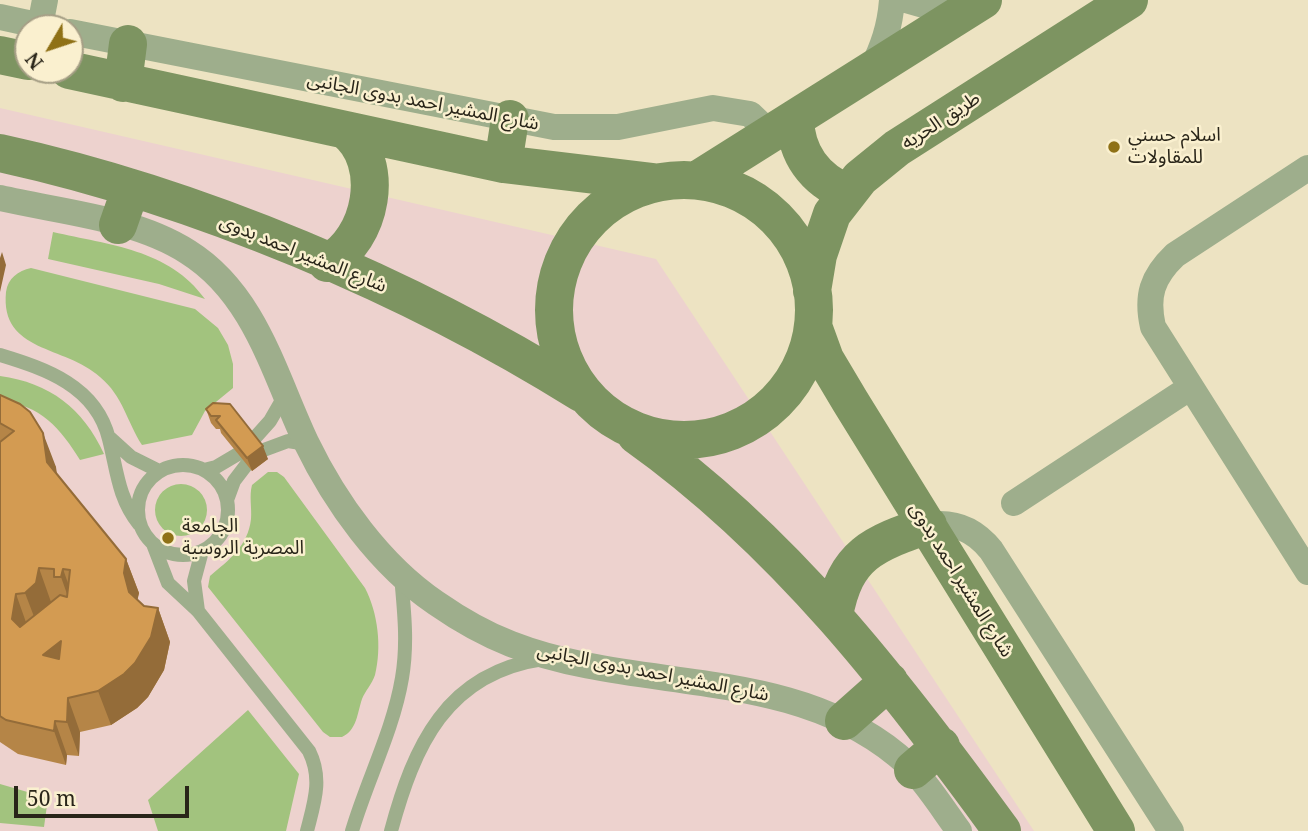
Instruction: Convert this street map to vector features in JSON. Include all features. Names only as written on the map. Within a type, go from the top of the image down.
[{"type":"street","points":[[870,71],[883,48],[891,21],[892,0]]},
{"type":"street","points":[[906,0],[942,9],[975,5]]},
{"type":"street","name":"طريق الحريه","points":[[618,422],[647,435],[679,440],[711,438],[741,427],[768,410],[790,386],[805,358],[818,255],[832,215],[847,193],[897,148],[1129,0]]},
{"type":"street","points":[[84,74],[503,164],[581,176],[658,182],[697,180],[975,5]]},
{"type":"street","name":"شارع المشير احمد بدوى الجانبى","points":[[84,35],[510,119],[586,129],[639,124],[713,108],[750,114],[782,126]]},
{"type":"street","points":[[123,83],[128,44]]},
{"type":"street","points":[[503,164],[510,119]]},
{"type":"street","points":[[782,126],[795,133],[806,160],[823,180],[847,193]]},
{"type":"street","points":[[327,263],[344,252],[356,237],[370,179],[367,156],[354,137],[345,130]]},
{"type":"street","name":"شارع المشير احمد بدوى","points":[[0,153],[131,188],[327,263],[486,337],[587,397]]},
{"type":"street","points":[[1308,168],[1175,255],[1160,269],[1151,287],[1148,307],[1153,327],[1308,572]]},
{"type":"street","name":"شارع المشير احمد بدوى","points":[[697,180],[740,193],[779,222],[800,254],[825,359],[1116,831]]},
{"type":"street","points":[[658,182],[629,191],[603,207],[581,228],[565,254],[556,283],[553,314],[556,334],[569,372],[587,397],[696,480],[733,512],[834,616],[889,681],[927,758],[1002,831]]},
{"type":"street","points":[[118,225],[131,188]]},
{"type":"street","name":"شارع المشير احمد بدوى الجانبى","points":[[0,198],[118,225],[166,240],[204,262],[220,277],[247,312],[307,444],[349,512],[401,575],[434,602],[511,644],[556,657],[779,697],[844,721],[880,743],[927,758],[959,831]]},
{"type":"street","points":[[1014,503],[1191,387]]},
{"type":"street","points":[[834,616],[842,583],[859,557],[886,540],[928,525],[952,524],[963,527],[983,540],[991,550],[1171,831]]},
{"type":"street","points":[[844,721],[889,681]]},
{"type":"lane","points":[[0,355],[40,367],[65,380],[96,411],[109,437],[119,488],[131,513],[153,544],[168,583],[198,611],[303,741],[315,762],[317,786],[307,831]]},
{"type":"lane","points":[[285,395],[257,446],[288,441],[307,444]]},
{"type":"lane","points":[[109,437],[131,457],[159,471]]},
{"type":"lane","points":[[153,544],[176,555],[202,551],[220,536],[226,524],[227,500],[242,459],[204,470]]},
{"type":"lane","points":[[140,525],[138,500],[150,478],[159,471],[181,465],[204,470],[214,477],[227,500]]},
{"type":"lane","points":[[198,611],[194,581],[202,551]]},
{"type":"lane","points":[[352,831],[388,732],[402,678],[406,623],[401,575]]},
{"type":"lane","points":[[391,831],[411,767],[428,732],[443,711],[483,679],[531,661],[556,657]]},
{"type":"shaded area","points":[[0,108],[656,259],[1034,831],[0,831]]},
{"type":"green space","points":[[53,232],[116,246],[156,259],[190,282],[205,299],[159,284],[48,259]]},
{"type":"green space","points":[[31,268],[195,309],[218,328],[228,345],[233,364],[233,388],[205,411],[192,435],[142,445],[108,384],[86,367],[38,345],[13,327],[7,312],[7,287],[14,276]]},
{"type":"green space","points":[[0,376],[34,385],[63,400],[86,423],[104,454],[80,460],[48,420],[27,407],[0,401]]},
{"type":"green space","points":[[268,472],[277,472],[284,477],[365,588],[373,608],[378,642],[375,675],[362,699],[354,726],[342,737],[330,737],[323,732],[208,587],[210,576],[242,545],[251,519],[252,485]]},
{"type":"green space","points":[[181,484],[191,486],[199,492],[205,500],[205,520],[199,528],[191,534],[181,536],[171,534],[163,528],[157,520],[155,510],[157,500],[163,492],[171,486]]},
{"type":"green space","points":[[248,710],[299,774],[286,831],[158,831],[148,800]]},
{"type":"green space","points":[[0,784],[48,798],[44,827],[0,823]]},
{"type":"building","points":[[0,395],[30,412],[43,433],[47,462],[126,559],[124,573],[129,592],[144,606],[158,608],[151,637],[135,663],[124,674],[98,691],[68,698],[67,722],[55,721],[54,731],[6,720],[0,716],[0,442],[14,431],[0,423]],"holes":[[[39,568],[54,569],[54,577],[61,577],[63,569],[70,570],[67,597],[60,595],[20,627],[12,619],[16,594],[25,593],[36,583]],[[61,641],[59,659],[43,655]]]},
{"type":"building","points":[[213,403],[230,404],[263,446],[247,458],[216,420],[220,416],[211,416],[206,409]]},
{"type":"place","name":"اسلام حسني للمقاولات","points":[[1114,147]]},
{"type":"place","name":"الجامعة المصرية الروسية","points":[[168,538]]}]
